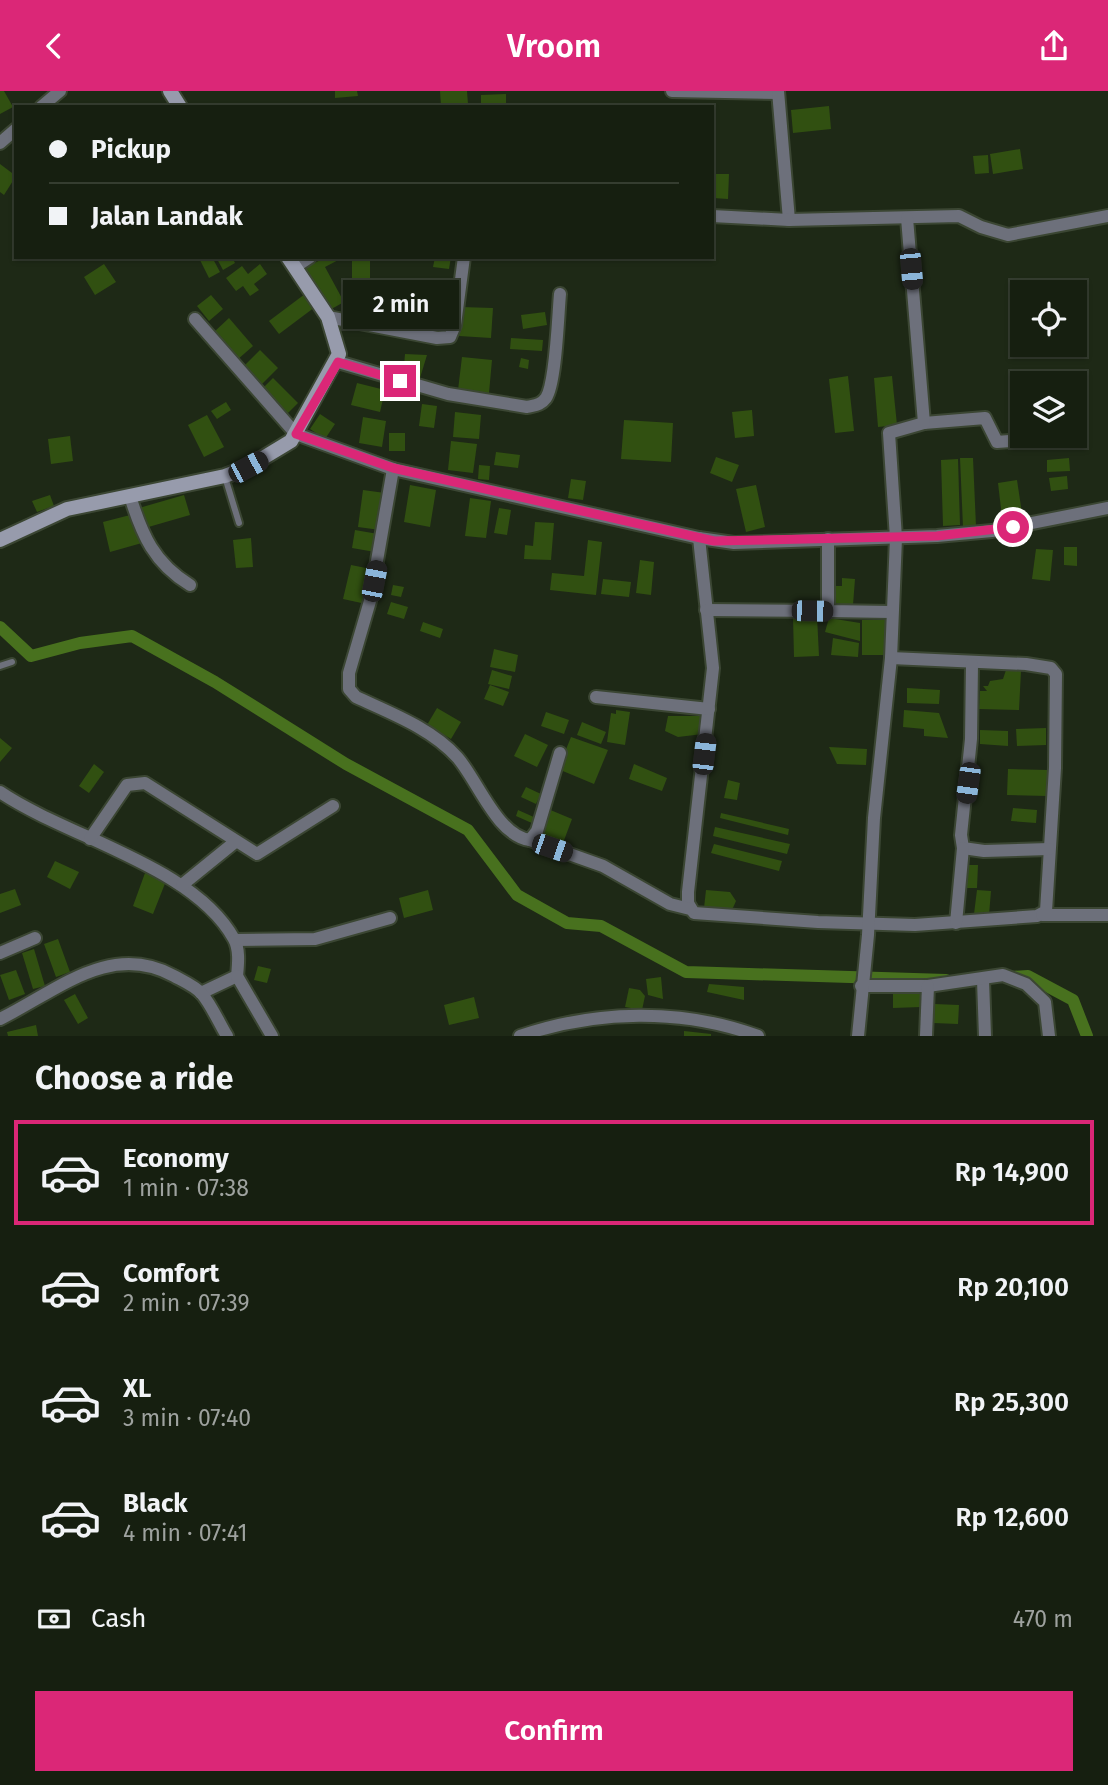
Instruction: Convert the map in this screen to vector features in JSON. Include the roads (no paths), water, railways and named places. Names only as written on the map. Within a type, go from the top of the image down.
[{"type":"street","points":[[43,105],[60,91]]},
{"type":"street","points":[[672,91],[778,92],[789,220]]},
{"type":"street","points":[[0,143],[14,131]]},
{"type":"street","points":[[714,216],[789,220],[959,216],[981,227],[1008,235],[1108,216]]},
{"type":"street","points":[[907,218],[925,423]]},
{"type":"street","points":[[328,317],[437,338],[450,337],[455,325],[464,259]]},
{"type":"street","points":[[0,540],[67,509],[225,476],[267,456],[296,434],[338,362],[338,345],[328,317],[291,262]]},
{"type":"street","points":[[338,362],[448,394],[517,405],[539,405],[547,396],[551,380],[560,294]]},
{"type":"street","points":[[195,319],[296,434],[393,468],[699,538],[734,543],[896,538],[992,531],[1108,508]]},
{"type":"street","points":[[858,1036],[874,818],[891,658],[896,538],[889,433],[925,423],[985,418],[997,442],[1010,441]]},
{"type":"street","points":[[393,468],[370,601],[349,673],[349,689],[356,697],[429,733],[445,745],[467,769],[499,819],[512,833],[603,866],[670,904],[708,915],[868,928],[1042,915],[1108,915]]},
{"type":"street","points":[[130,496],[154,556],[166,569],[190,585]]},
{"type":"street","points":[[690,909],[688,892],[694,828],[713,668],[699,538]]},
{"type":"street","points":[[828,539],[828,611]]},
{"type":"street","points":[[706,610],[891,612]]},
{"type":"street","points":[[891,658],[972,664],[1026,664],[1051,668],[1056,674],[1056,741],[1047,901],[1042,915]]},
{"type":"street","points":[[956,923],[964,848],[961,835],[971,739],[972,664]]},
{"type":"street","points":[[596,697],[709,709]]},
{"type":"street","points":[[530,840],[537,831],[560,753]]},
{"type":"street","points":[[90,839],[121,793],[135,782],[145,783],[250,852],[264,852],[333,806]]},
{"type":"street","points":[[0,792],[49,821],[182,885],[235,940],[237,976],[272,1036]]},
{"type":"street","points":[[182,885],[235,842]]},
{"type":"street","points":[[964,848],[984,851],[1049,849]]},
{"type":"street","points":[[235,940],[315,939],[390,918]]},
{"type":"street","points":[[0,953],[35,938]]},
{"type":"street","points":[[0,1019],[99,967],[120,962],[139,963],[164,971],[201,993],[227,1036]]},
{"type":"street","points":[[861,986],[928,986],[1003,975],[1027,984],[1045,1002],[1049,1036]]},
{"type":"street","points":[[201,993],[237,976]]},
{"type":"street","points":[[983,980],[985,1036]]},
{"type":"street","points":[[926,1036],[928,986]]},
{"type":"street","points":[[520,1036],[613,1015],[643,1014],[715,1031],[758,1036]]},
{"type":"lane","points":[[225,476],[239,523]]},
{"type":"lane","points":[[0,666],[12,662]]},
{"type":"waterway","points":[[0,627],[31,656],[80,643],[132,636],[215,682],[346,764],[468,830],[517,895],[567,923],[601,926],[686,972],[946,980]]},
{"type":"waterway","points":[[1010,977],[1028,976],[1073,1000],[1087,1036]]}]
